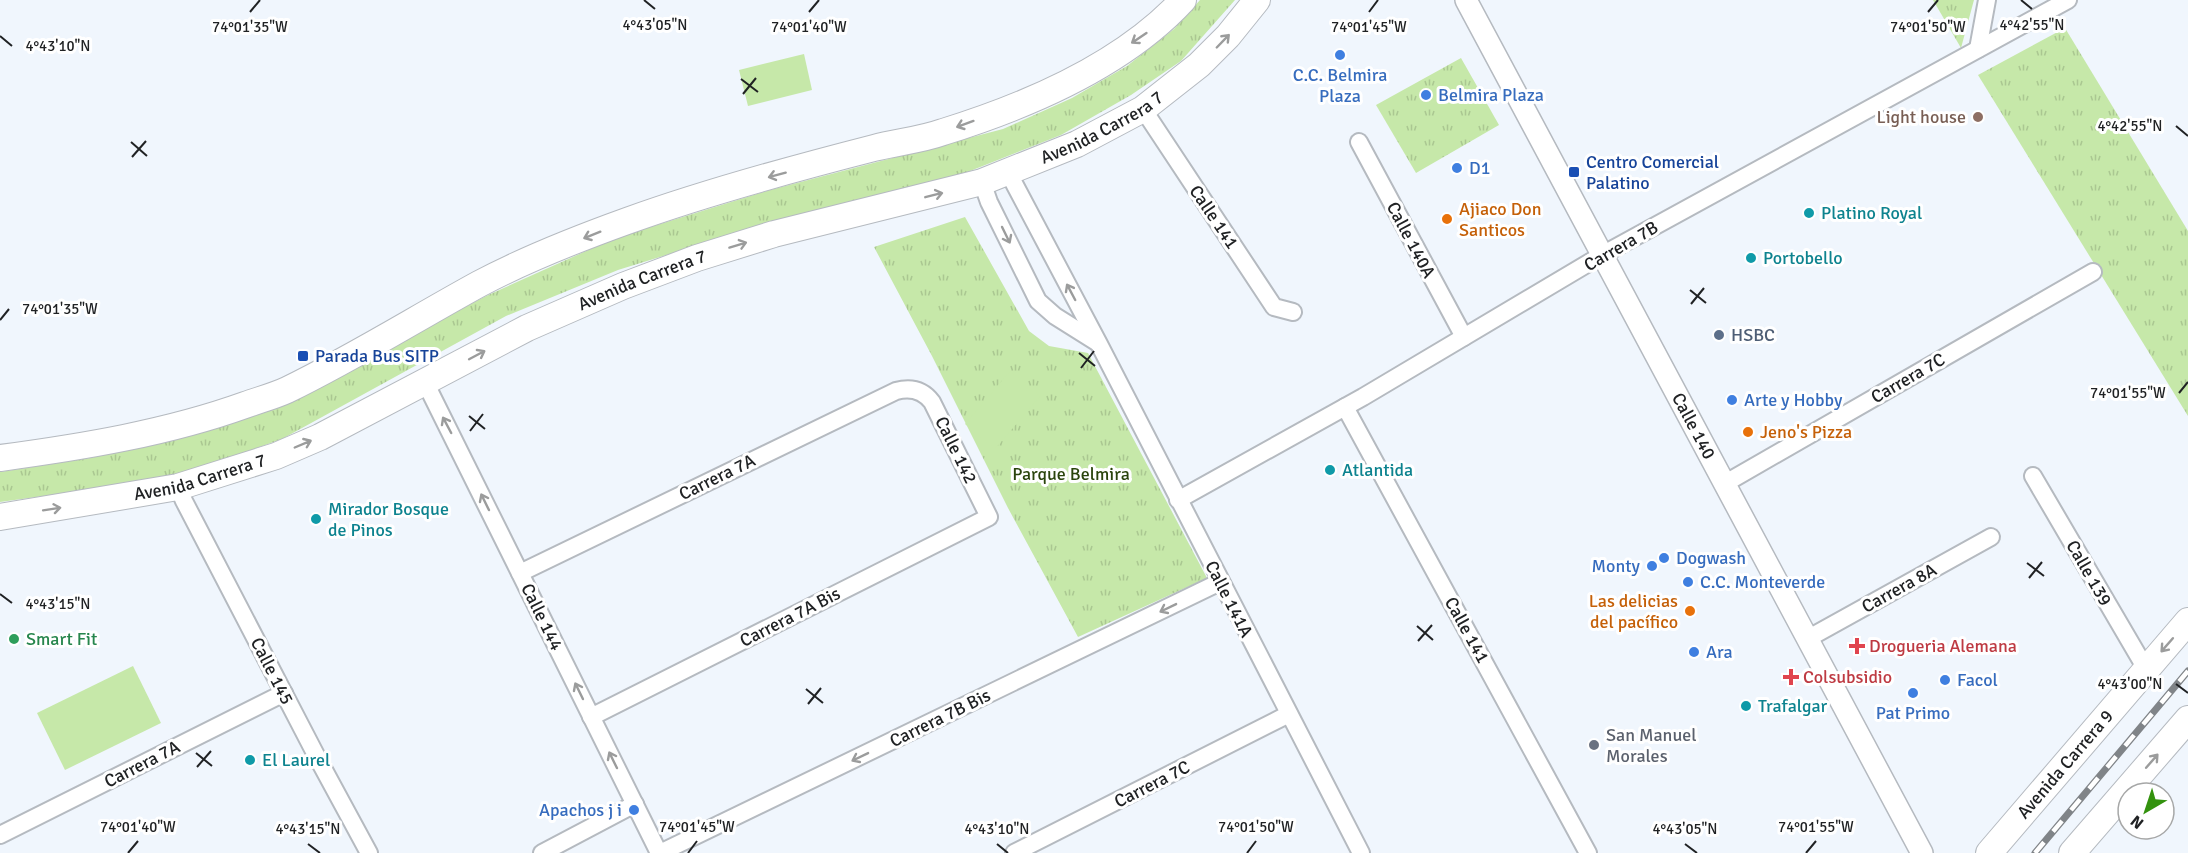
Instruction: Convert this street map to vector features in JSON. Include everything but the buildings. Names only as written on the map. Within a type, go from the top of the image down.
[{"type":"main road","points":[[0,458],[45,452],[176,426],[226,412],[285,391],[483,282],[546,253],[628,220],[747,183],[875,148],[941,133],[1017,105],[1092,70],[1152,30],[1183,0]]},
{"type":"main road","name":"Avenida Carrera 7","points":[[0,517],[178,487],[276,456],[320,437],[527,328],[623,286],[697,258],[774,234],[982,182],[1077,144],[1143,109],[1199,65],[1228,36],[1257,0]]},
{"type":"main road","name":"Avenida Carrera 9","points":[[1989,853],[2188,621]]},
{"type":"main road","points":[[2072,853],[2188,719]]},
{"type":"street","name":"Calle 140","points":[[1466,0],[1922,853]]},
{"type":"street","points":[[1978,49],[1987,0]]},
{"type":"street","name":"Carrera 7B","points":[[1178,500],[1345,407],[1602,255],[2068,0]]},
{"type":"street","name":"Calle 141","points":[[1143,109],[1274,307],[1293,312]]},
{"type":"street","name":"Calle 140A","points":[[1359,142],[1464,338]]},
{"type":"street","name":"Calle 141A","points":[[1008,172],[1361,853]]},
{"type":"street","points":[[982,182],[989,202],[1038,301],[1055,316],[1099,344]]},
{"type":"street","name":"Carrera 7C","points":[[1724,484],[2093,272]]},
{"type":"street","name":"Calle 144","points":[[425,382],[659,853]]},
{"type":"street","name":"Carrera 7A","points":[[520,573],[896,391],[916,390]]},
{"type":"street","name":"Calle 142","points":[[916,390],[932,402],[989,517]]},
{"type":"street","name":"Calle 141","points":[[1345,407],[1588,853]]},
{"type":"street","name":"Calle 139","points":[[2033,476],[2146,669]]},
{"type":"street","name":"Calle 145","points":[[178,487],[369,853]]},
{"type":"street","name":"Carrera 7A Bis","points":[[591,717],[989,517]]},
{"type":"street","name":"Carrera 8A","points":[[1807,639],[1991,537]]},
{"type":"street","name":"Carrera 7B Bis","points":[[659,853],[1220,582]]},
{"type":"street","name":"Carrera 7A","points":[[0,836],[284,693]]},
{"type":"street","name":"Carrera 7C","points":[[1014,853],[1289,714]]},
{"type":"street","points":[[542,853],[635,804]]},
{"type":"green space","points":[[1200,0],[1235,0],[1181,61],[1131,95],[1061,135],[965,173],[747,230],[618,270],[506,316],[282,439],[199,469],[116,486],[0,502],[0,472],[90,458],[187,436],[270,409],[486,296],[615,238],[770,190],[1003,129],[1072,98],[1127,66],[1174,29]]},
{"type":"green space","points":[[1933,0],[1974,0],[1961,48]]},
{"type":"green space","points":[[2065,28],[2188,231],[2188,416],[1978,75]]},
{"type":"green space","points":[[804,54],[812,90],[748,106],[739,70]]},
{"type":"green space","points":[[1461,58],[1499,125],[1416,173],[1376,105]]},
{"type":"green space","name":"Parque Belmira","points":[[965,217],[1029,331],[1049,346],[1088,353],[1207,578],[1078,637],[1008,508],[932,356],[874,247]]},
{"type":"green space","points":[[1010,371],[1040,396],[995,449],[965,424]]},
{"type":"green space","points":[[133,666],[161,723],[65,770],[37,713]]},
{"type":"railway","points":[[2035,853],[2188,671]]},
{"type":"place","name":"C.C. Belmira Plaza","points":[[1340,55]]},
{"type":"place","name":"Belmira Plaza","points":[[1426,95]]},
{"type":"place","name":"Light house","points":[[1978,117]]},
{"type":"place","name":"D1","points":[[1457,168]]},
{"type":"place","name":"Centro Comercial Palatino","points":[[1574,172]]},
{"type":"place","name":"Platino Royal","points":[[1809,213]]},
{"type":"place","name":"Ajiaco Don Santicos","points":[[1447,219]]},
{"type":"place","name":"Portobello","points":[[1751,258]]},
{"type":"place","name":"HSBC","points":[[1719,335]]},
{"type":"place","name":"Parada Bus SITP","points":[[303,356]]},
{"type":"place","name":"Arte y Hobby","points":[[1732,400]]},
{"type":"place","name":"Jeno's Pizza","points":[[1748,432]]},
{"type":"place","name":"Atlantida","points":[[1330,470]]},
{"type":"place","name":"Mirador Bosque de Pinos","points":[[316,519]]},
{"type":"place","name":"Dogwash","points":[[1664,558]]},
{"type":"place","name":"Monty","points":[[1652,566]]},
{"type":"place","name":"C.C. Monteverde","points":[[1688,582]]},
{"type":"place","name":"Las delicias del pacífico","points":[[1690,611]]},
{"type":"place","name":"Smart Fit","points":[[14,639]]},
{"type":"place","name":"Drogueria Alemana","points":[[1857,646]]},
{"type":"place","name":"Ara","points":[[1694,652]]},
{"type":"place","name":"Colsubsidio","points":[[1791,677]]},
{"type":"place","name":"Facol","points":[[1945,680]]},
{"type":"place","name":"Pat Primo","points":[[1913,693]]},
{"type":"place","name":"Trafalgar","points":[[1746,706]]},
{"type":"place","name":"San Manuel Morales","points":[[1594,745]]},
{"type":"place","name":"El Laurel","points":[[250,760]]},
{"type":"place","name":"Apachos j i","points":[[634,810]]}]
